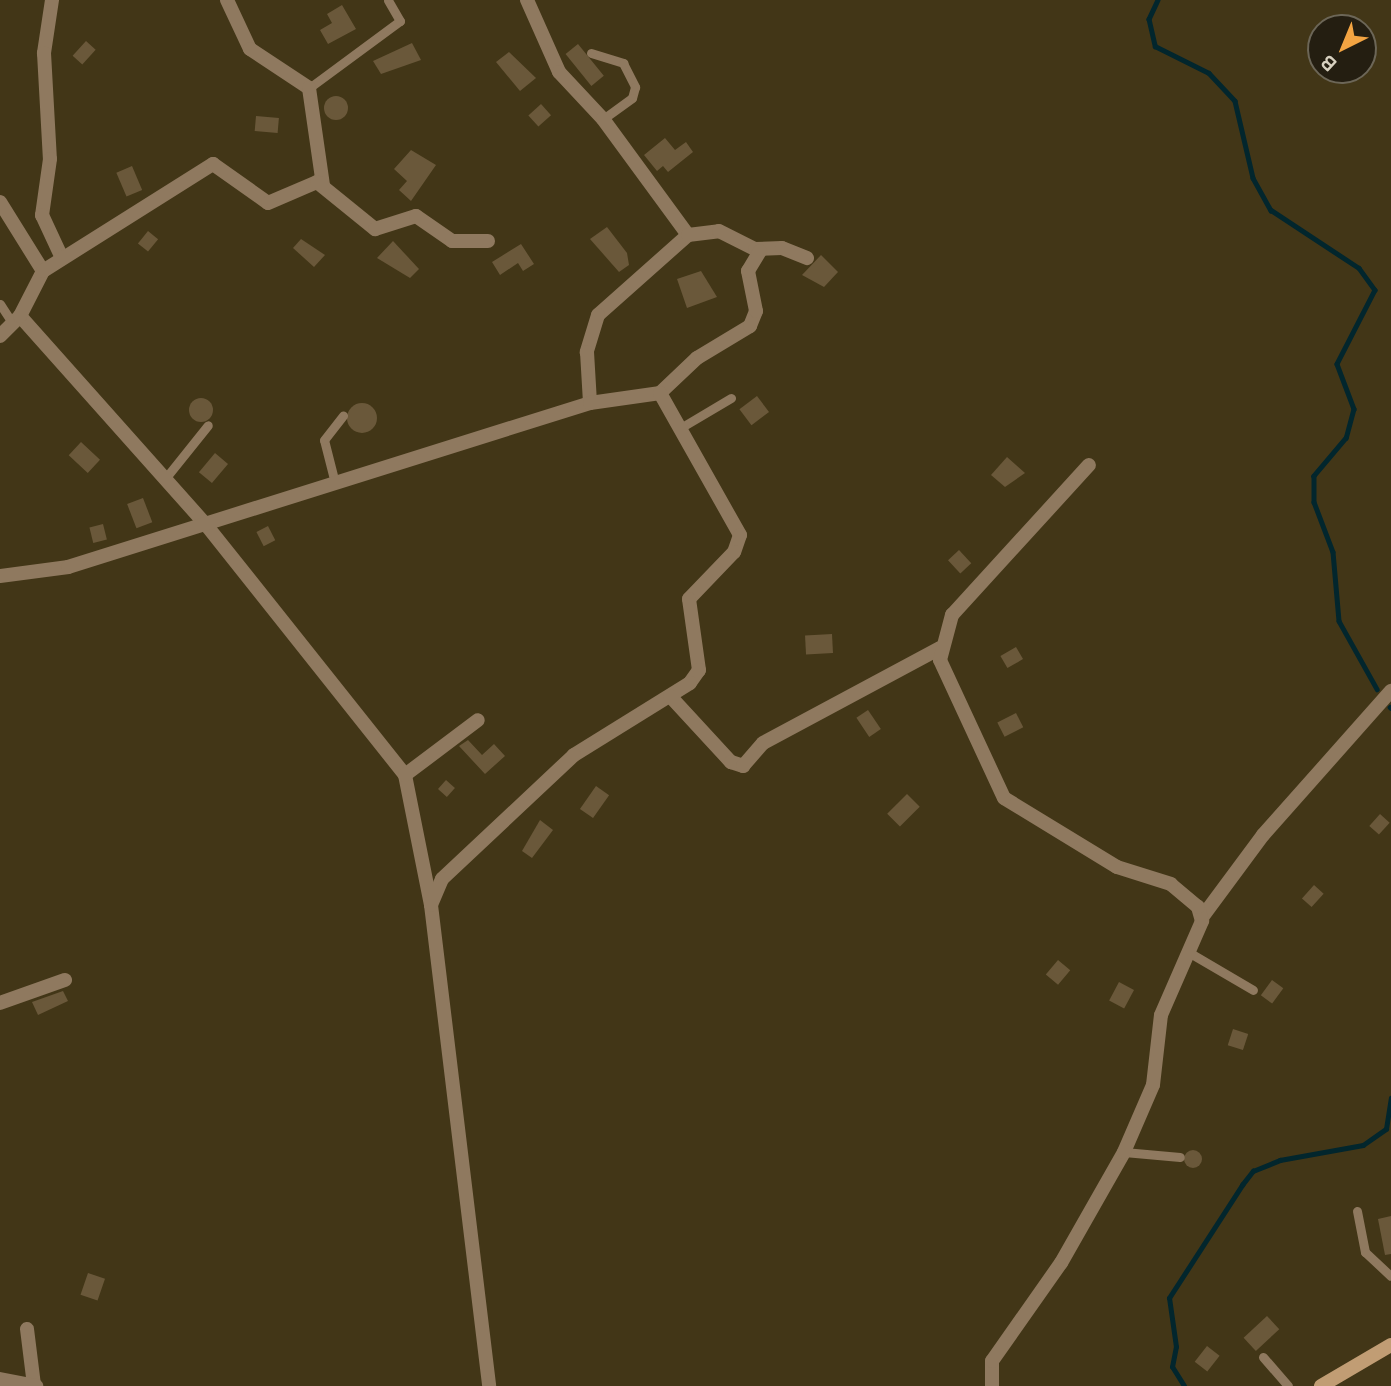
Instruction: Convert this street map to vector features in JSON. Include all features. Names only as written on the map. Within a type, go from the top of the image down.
[{"type":"main road","points":[[1321,1386],[1391,1345]]},
{"type":"street","points":[[52,0],[44,53],[50,159],[42,215],[61,257]]},
{"type":"street","points":[[227,0],[250,49],[309,88],[323,185]]},
{"type":"street","points":[[527,0],[559,72],[603,120],[688,235]]},
{"type":"street","points":[[0,336],[16,320],[43,271],[61,257],[145,212],[208,165],[227,168],[268,203],[311,181],[323,185],[375,229],[415,216],[452,241],[488,241]]},
{"type":"street","points":[[0,202],[43,271]]},
{"type":"street","points":[[590,403],[587,352],[598,315],[688,235],[719,230],[760,251],[782,248],[807,258]]},
{"type":"street","points":[[0,576],[68,567],[207,526],[590,403],[660,393],[697,358],[751,326],[756,312],[748,271],[760,251]]},
{"type":"street","points":[[16,320],[207,526],[405,775],[432,905],[489,1386]]},
{"type":"street","points":[[432,905],[442,878],[574,755],[670,696],[699,670],[689,599],[740,540],[682,427],[660,393]]},
{"type":"street","points":[[1089,465],[952,615],[940,648],[944,673],[1004,798],[1117,867],[1171,884],[1203,916]]},
{"type":"street","points":[[670,696],[731,762],[743,766],[763,743],[940,648]]},
{"type":"street","points":[[992,1386],[992,1361],[1061,1263],[1124,1152],[1153,1085],[1161,1015],[1190,953],[1203,916],[1295,797],[1391,691]]},
{"type":"street","points":[[405,775],[478,720]]},
{"type":"street","points":[[0,1003],[65,980]]},
{"type":"street","points":[[0,1378],[35,1385],[27,1329]]},
{"type":"lane","points":[[309,88],[400,21],[388,0]]},
{"type":"lane","points":[[591,53],[623,63],[635,87],[632,98],[603,120]]},
{"type":"lane","points":[[0,304],[16,320]]},
{"type":"lane","points":[[682,427],[731,398]]},
{"type":"lane","points":[[335,483],[324,440],[343,416]]},
{"type":"lane","points":[[164,480],[208,425]]},
{"type":"lane","points":[[1190,953],[1253,990]]},
{"type":"lane","points":[[1124,1152],[1180,1157]]},
{"type":"lane","points":[[1357,1211],[1365,1252],[1391,1276]]},
{"type":"lane","points":[[1263,1357],[1288,1386]]},
{"type":"building","points":[[342,5],[356,29],[328,44],[320,30],[332,23],[327,14]]},
{"type":"building","points":[[86,41],[96,50],[82,65],[73,56]]},
{"type":"building","points":[[412,43],[421,60],[381,74],[373,61]]},
{"type":"building","points":[[578,44],[604,76],[591,86],[566,54]]},
{"type":"building","points":[[509,52],[536,78],[520,91],[496,62]]},
{"type":"building","points":[[336,96],[344,100],[348,108],[344,116],[336,120],[328,116],[324,108],[328,100]]},
{"type":"building","points":[[541,104],[551,115],[538,127],[528,115]]},
{"type":"building","points":[[256,116],[279,118],[278,133],[255,131]]},
{"type":"building","points":[[665,138],[675,150],[686,142],[693,152],[668,172],[663,166],[657,171],[644,155]]},
{"type":"building","points":[[411,150],[436,165],[411,201],[399,190],[407,181],[394,169]]},
{"type":"building","points":[[132,166],[142,190],[127,197],[116,173]]},
{"type":"building","points":[[607,227],[627,253],[629,265],[619,272],[590,239]]},
{"type":"building","points":[[148,231],[158,239],[148,252],[138,243]]},
{"type":"building","points":[[301,239],[325,255],[314,267],[293,248]]},
{"type":"building","points":[[393,241],[419,269],[410,278],[377,258]]},
{"type":"building","points":[[521,244],[534,264],[523,271],[518,263],[500,275],[492,262]]},
{"type":"building","points":[[821,255],[838,272],[824,287],[802,275]]},
{"type":"building","points":[[701,271],[717,297],[687,308],[677,279]]},
{"type":"building","points":[[757,396],[769,412],[751,425],[739,409]]},
{"type":"building","points":[[201,398],[212,405],[213,410],[206,421],[201,422],[190,415],[189,410],[196,399]]},
{"type":"building","points":[[362,403],[368,404],[376,412],[376,424],[368,432],[362,433],[356,432],[348,424],[347,418],[348,412],[356,404]]},
{"type":"building","points":[[81,442],[100,460],[88,473],[69,455]]},
{"type":"building","points":[[215,453],[228,464],[212,483],[199,472]]},
{"type":"building","points":[[1007,457],[1025,473],[1005,487],[991,475]]},
{"type":"building","points":[[143,498],[152,522],[136,528],[127,504]]},
{"type":"building","points":[[103,524],[107,540],[93,543],[89,527]]},
{"type":"building","points":[[268,526],[275,540],[264,546],[256,532]]},
{"type":"building","points":[[959,550],[971,563],[960,573],[948,560]]},
{"type":"building","points":[[832,634],[833,653],[806,654],[805,635]]},
{"type":"building","points":[[1016,647],[1023,659],[1007,668],[1000,656]]},
{"type":"building","points":[[868,710],[881,729],[869,737],[856,718]]},
{"type":"building","points":[[1016,713],[1023,727],[1005,737],[997,723]]},
{"type":"building","points":[[468,740],[482,755],[494,744],[505,756],[485,774],[459,746]]},
{"type":"building","points":[[446,780],[455,788],[447,797],[438,789]]},
{"type":"building","points":[[596,786],[609,795],[593,818],[580,809]]},
{"type":"building","points":[[907,794],[920,807],[900,827],[887,814]]},
{"type":"building","points":[[1380,814],[1390,823],[1379,835],[1369,826]]},
{"type":"building","points":[[540,820],[553,830],[532,858],[522,851]]},
{"type":"building","points":[[1314,885],[1324,894],[1312,907],[1302,898]]},
{"type":"building","points":[[1058,960],[1070,970],[1058,985],[1046,975]]},
{"type":"building","points":[[1272,980],[1283,988],[1272,1004],[1261,995]]},
{"type":"building","points":[[1119,982],[1134,990],[1124,1009],[1109,1001]]},
{"type":"building","points":[[63,991],[68,1001],[38,1015],[32,1002]]},
{"type":"building","points":[[1233,1029],[1248,1034],[1243,1050],[1228,1045]]},
{"type":"building","points":[[1193,1150],[1199,1153],[1202,1159],[1199,1165],[1193,1168],[1187,1165],[1184,1159],[1187,1153]]},
{"type":"building","points":[[1391,1216],[1391,1254],[1385,1255],[1378,1219]]},
{"type":"building","points":[[88,1273],[105,1279],[98,1301],[81,1295]]},
{"type":"building","points":[[1267,1316],[1279,1329],[1256,1351],[1244,1338]]},
{"type":"building","points":[[1207,1346],[1220,1356],[1207,1372],[1195,1362]]},
{"type":"waterway","points":[[1158,0],[1149,19],[1155,46],[1209,73],[1235,101],[1253,178],[1271,210],[1359,268],[1375,290],[1337,364],[1354,409],[1346,438],[1314,476],[1314,502],[1333,552],[1339,621],[1377,689]]},
{"type":"waterway","points":[[1184,1386],[1172,1367],[1176,1347],[1169,1298],[1242,1185],[1253,1171],[1280,1160],[1363,1145],[1386,1129],[1391,1098]]}]
